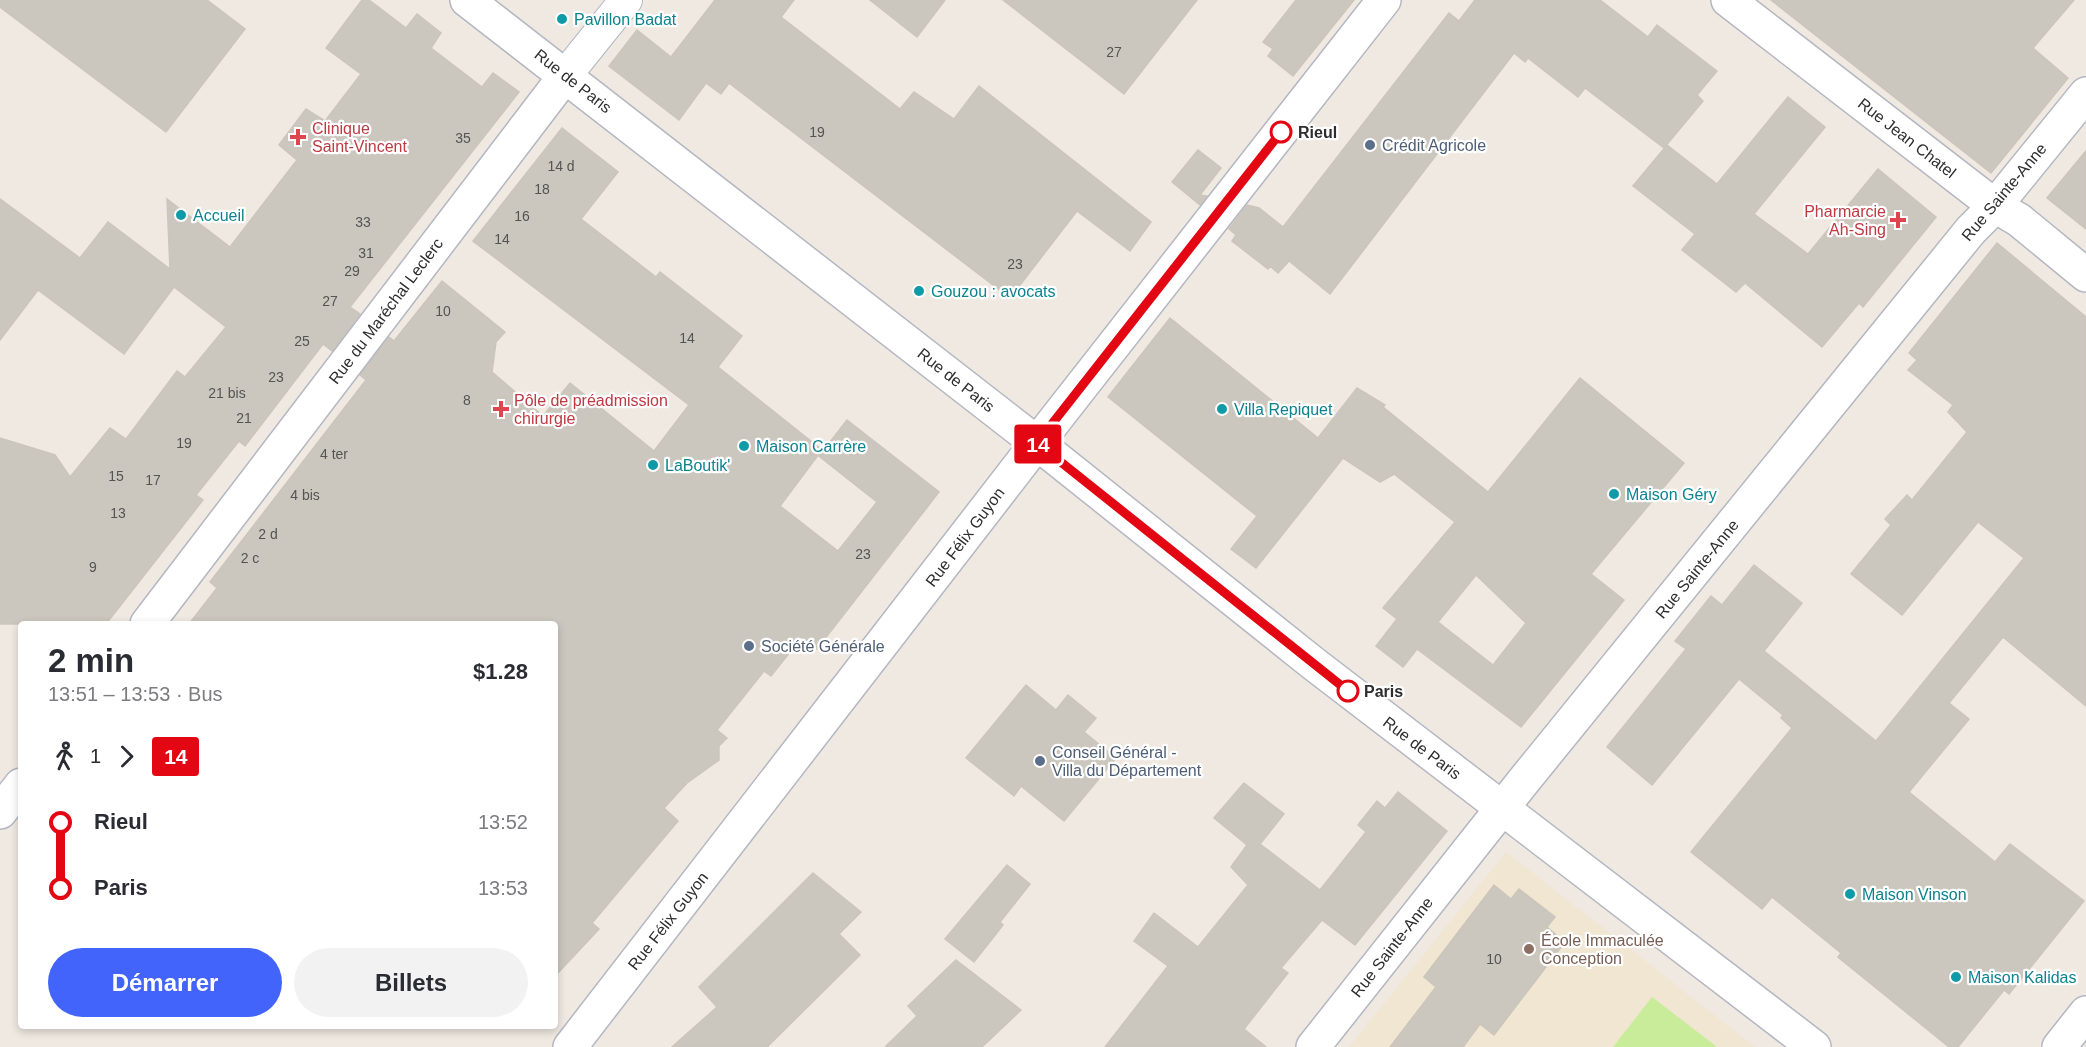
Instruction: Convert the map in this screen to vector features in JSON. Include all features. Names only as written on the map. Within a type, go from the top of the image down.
[{"type":"street","name":"Rue de Paris","points":[[467,0],[1037,443],[1314,664],[1814,1047]]},
{"type":"street","name":"Rue du Maréchal Leclerc","points":[[149,621],[565,76],[626,0]]},
{"type":"street","name":"Rue Félix Guyon","points":[[570,1047],[1037,443],[1384,0]]},
{"type":"street","name":"Rue Jean Chatel","points":[[1728,0],[1995,206],[2019,220],[2086,275]]},
{"type":"street","name":"Rue Sainte-Anne","points":[[1313,1047],[1502,807],[1971,230],[1995,206],[2086,94]]},
{"type":"street","points":[[0,812],[18,789]]},
{"type":"street","points":[[2059,1047],[2086,1013]]},
{"type":"shaded area","name":"École Immaculée Conception","points":[[1506,852],[1755,1047],[1349,1047]]},
{"type":"green space","points":[[1652,997],[1717,1047],[1613,1047]]},
{"type":"building","points":[[0,0],[207,0],[245,29],[166,132],[0,7]]},
{"type":"building","points":[[362,0],[369,0],[406,28],[417,14],[441,33],[431,48],[482,87],[493,73],[519,92],[350,307],[360,314],[332,351],[323,344],[245,446],[239,441],[196,495],[203,500],[108,621],[18,621],[18,624],[0,624],[0,438],[55,455],[70,477],[110,428],[126,439],[177,371],[185,377],[226,327],[174,287],[124,354],[38,290],[0,340],[0,199],[80,258],[108,222],[170,269],[167,199],[230,247],[297,160],[279,145],[306,109],[325,121],[361,74],[326,48]]},
{"type":"building","points":[[715,0],[794,0],[781,17],[900,109],[914,92],[954,119],[979,86],[1151,222],[1130,251],[1077,211],[1010,298],[729,83],[721,94],[706,83],[679,120],[609,66],[637,30],[671,57]]},
{"type":"building","points":[[870,0],[945,0],[917,37]]},
{"type":"building","points":[[1003,0],[1197,0],[1124,94]]},
{"type":"building","points":[[1296,0],[1354,0],[1293,76],[1268,56],[1273,49],[1263,42]]},
{"type":"building","points":[[1475,0],[1600,0],[1648,37],[1657,25],[1717,71],[1697,95],[1703,101],[1664,148],[1585,88],[1578,97],[1528,58],[1525,62],[1514,53],[1330,294],[1289,261],[1278,273],[1270,266],[1268,269],[1232,241],[1236,235],[1229,229],[1247,205],[1259,208],[1283,227],[1449,13],[1459,21]]},
{"type":"building","points":[[1771,0],[2074,0],[2033,48],[2068,78],[1991,173]]},
{"type":"building","points":[[1788,97],[1825,127],[1754,214],[1808,254],[1878,169],[1936,217],[1863,307],[1859,303],[1822,347],[1745,283],[1736,292],[1682,250],[1695,234],[1633,186],[1667,145],[1717,184]]},
{"type":"building","points":[[562,128],[618,172],[581,219],[656,277],[660,272],[742,336],[718,367],[822,450],[780,506],[838,551],[877,502],[819,456],[847,420],[939,492],[817,649],[802,637],[771,676],[764,671],[717,730],[727,738],[719,746],[719,760],[687,783],[664,808],[678,821],[592,923],[599,929],[558,973],[558,621],[191,621],[217,588],[210,582],[366,380],[360,375],[389,337],[394,341],[442,281],[505,332],[496,342],[492,372],[543,416],[570,383],[654,451],[689,405],[473,241]]},
{"type":"building","points":[[1198,150],[1221,168],[1200,195],[1207,196],[1200,205],[1172,182]]},
{"type":"building","points":[[2086,151],[2086,229],[2047,198]]},
{"type":"building","points":[[1997,243],[2086,317],[2086,706],[2003,637],[1949,703],[1969,719],[1909,792],[1995,862],[2010,844],[2084,901],[2009,994],[2004,990],[1958,1047],[1949,1047],[1838,957],[1841,953],[1772,897],[1762,909],[1691,852],[1792,728],[1781,718],[1783,715],[1739,679],[1652,785],[1607,747],[1686,649],[1675,641],[1711,596],[1722,605],[1754,565],[1802,603],[1764,651],[1876,741],[2024,558],[1978,522],[1902,615],[1851,574],[1891,525],[1885,519],[1907,495],[1912,500],[1967,432],[1948,412],[1953,405],[1908,370],[1917,360],[1909,353]]},
{"type":"building","points":[[1170,318],[1318,438],[1357,388],[1385,405],[1383,407],[1488,492],[1580,378],[1684,463],[1591,574],[1624,600],[1521,727],[1417,649],[1403,667],[1376,646],[1397,619],[1383,608],[1455,522],[1394,474],[1380,482],[1343,458],[1256,568],[1231,549],[1257,516],[1108,397]],"holes":[[[1476,575],[1526,623],[1493,665],[1438,622]]]},
{"type":"building","points":[[1026,685],[1056,710],[1068,695],[1096,718],[1084,732],[1116,758],[1064,821],[1021,786],[1014,796],[966,758]]},
{"type":"building","points":[[1244,783],[1284,814],[1260,844],[1320,890],[1366,832],[1358,825],[1377,801],[1385,808],[1398,792],[1447,831],[1355,945],[1322,920],[1281,968],[1288,973],[1244,1029],[1266,1047],[1105,1047],[1168,966],[1134,941],[1154,913],[1198,947],[1248,885],[1231,867],[1247,845],[1214,818]]},
{"type":"building","points":[[1007,865],[1030,884],[1000,922],[1003,925],[974,962],[945,939]]},
{"type":"building","points":[[813,873],[861,912],[839,934],[860,955],[767,1047],[672,1047],[717,1007],[699,987]]},
{"type":"building","points":[[1494,885],[1511,899],[1519,889],[1555,917],[1547,927],[1565,942],[1494,1035],[1480,1024],[1463,1047],[1390,1047],[1436,987],[1424,977]]},
{"type":"building","points":[[956,960],[1021,1010],[982,1047],[885,1047],[917,1016],[908,1006]]},
{"type":"bus line","name":"14","points":[[1281,132],[1037,443],[1348,691]]},
{"type":"place","name":"Pavillon Badat","points":[[562,19]]},
{"type":"place","name":"Rieul","points":[[1281,132]]},
{"type":"place","name":"Clinique Saint-Vincent","points":[[298,137]]},
{"type":"place","name":"Crédit Agricole","points":[[1370,145]]},
{"type":"place","name":"Accueil","points":[[181,215]]},
{"type":"place","name":"Pharmarcie Ah-Sing","points":[[1898,220]]},
{"type":"place","name":"Gouzou : avocats","points":[[919,291]]},
{"type":"place","name":"Pôle de préadmission chirurgie","points":[[501,409]]},
{"type":"place","name":"Villa Repiquet","points":[[1222,409]]},
{"type":"place","name":"Maison Carrère","points":[[744,446]]},
{"type":"place","name":"LaBoutik'","points":[[653,465]]},
{"type":"place","name":"Maison Géry","points":[[1614,494]]},
{"type":"place","name":"Société Générale","points":[[749,646]]},
{"type":"place","name":"Paris","points":[[1348,691]]},
{"type":"place","name":"Conseil Général - Villa du Département","points":[[1040,761]]},
{"type":"place","name":"Maison Vinson","points":[[1850,894]]},
{"type":"place","name":"École Immaculée Conception","points":[[1529,949]]},
{"type":"place","name":"Maison Kalidas","points":[[1956,977]]}]
